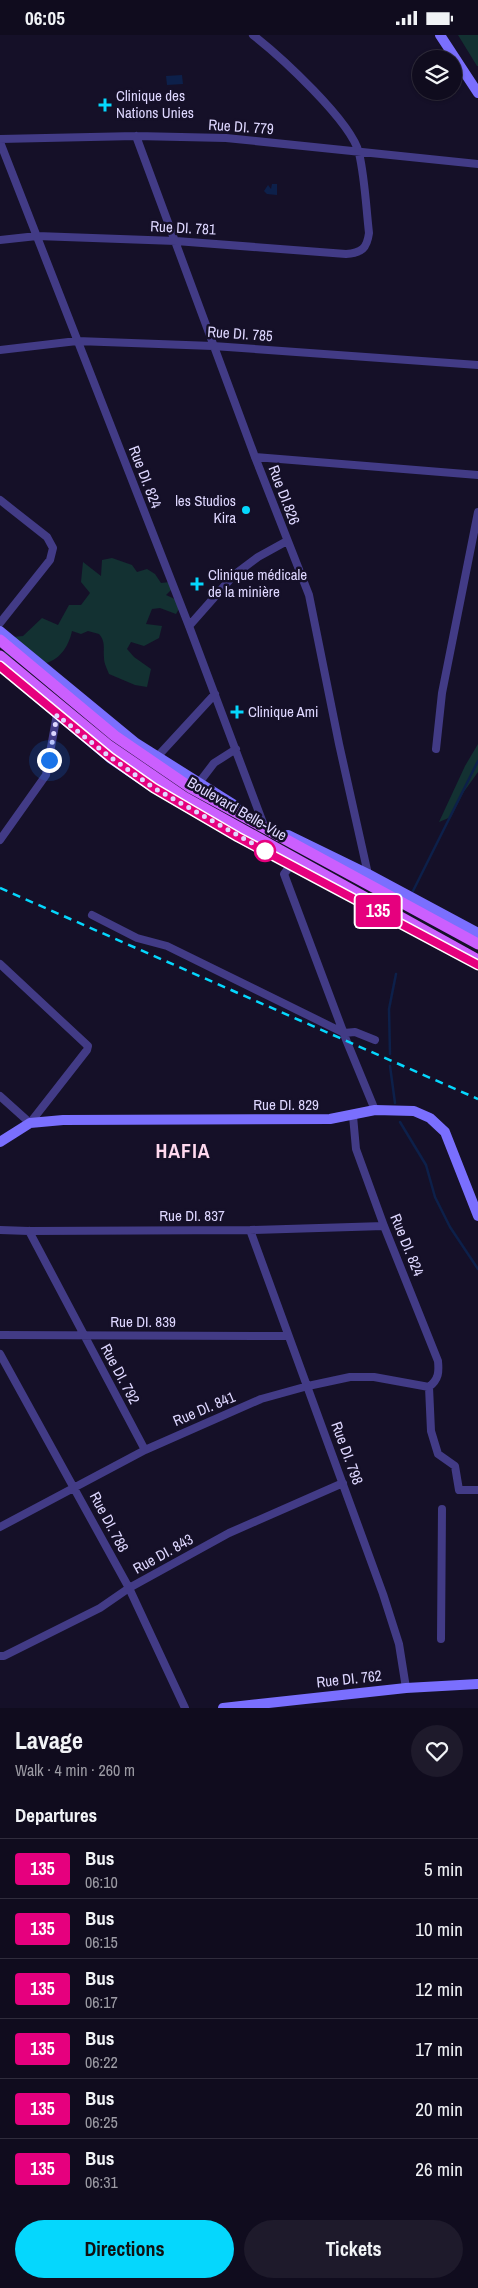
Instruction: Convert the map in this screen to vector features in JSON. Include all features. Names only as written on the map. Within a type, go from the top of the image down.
[{"type":"main road","name":"Boulevard Belle-Vue","points":[[0,640],[115,736],[191,788],[478,943]]},
{"type":"main road","name":"Boulevard Belle-Vue","points":[[0,656],[108,745],[184,797],[478,960]]},
{"type":"street","points":[[253,35],[280,56],[341,122],[358,152]]},
{"type":"street","points":[[440,35],[478,93]]},
{"type":"street","name":"Rue DI. 779","points":[[0,140],[136,136],[226,139],[478,164]]},
{"type":"street","name":"Rue DI.826","points":[[136,136],[255,457],[309,595],[368,874]]},
{"type":"street","name":"Rue DI. 824","points":[[0,140],[189,626],[263,823]]},
{"type":"street","name":"Rue DI. 781","points":[[0,240],[37,236],[176,241],[356,254],[364,249],[369,233],[358,152]]},
{"type":"street","name":"Rue DI. 785","points":[[0,350],[77,341],[213,345],[478,365]]},
{"type":"street","points":[[255,457],[478,475]]},
{"type":"street","points":[[0,500],[46,537],[53,548],[50,561],[0,623]]},
{"type":"street","points":[[436,749],[442,693],[478,512]]},
{"type":"street","points":[[189,626],[234,575],[258,557],[287,541]]},
{"type":"street","name":"Boulevard Belle-Vue","points":[[0,631],[136,743],[198,784],[263,823],[368,874],[478,933]]},
{"type":"street","name":"Boulevard Belle-Vue","points":[[0,666],[110,757],[154,788],[291,865],[478,965]]},
{"type":"street","points":[[157,757],[215,694]]},
{"type":"street","points":[[0,840],[46,775],[57,715]]},
{"type":"street","points":[[198,784],[214,763],[236,749]]},
{"type":"street","points":[[291,865],[284,874],[375,1110]]},
{"type":"street","points":[[92,915],[137,938],[168,946],[344,1033],[355,1032],[375,1040]]},
{"type":"street","points":[[0,964],[87,1043],[88,1046],[88,1050],[30,1123],[0,1142]]},
{"type":"street","points":[[0,1095],[30,1123]]},
{"type":"street","name":"Rue DI. 829","points":[[30,1123],[72,1120],[330,1119],[375,1110],[414,1111],[430,1118],[446,1132],[478,1216]]},
{"type":"street","name":"Rue DI. 824","points":[[353,1115],[356,1149],[384,1226],[438,1361],[439,1375],[432,1385],[431,1431],[438,1454],[455,1466],[458,1490],[478,1490]]},
{"type":"street","name":"Rue DI. 837","points":[[0,1230],[250,1230],[384,1226]]},
{"type":"street","name":"Rue DI. 798","points":[[250,1230],[287,1336],[308,1386],[343,1483],[399,1644],[406,1688]]},
{"type":"street","name":"Rue DI. 792","points":[[29,1231],[145,1450]]},
{"type":"street","name":"Rue DI. 839","points":[[0,1335],[287,1336]]},
{"type":"street","name":"Rue DI. 788","points":[[0,1354],[76,1488],[129,1588],[185,1708]]},
{"type":"street","name":"Rue DI. 841","points":[[0,1527],[145,1450],[261,1399],[350,1377],[366,1377],[432,1385]]},
{"type":"street","name":"Rue DI. 843","points":[[0,1656],[4,1656],[100,1608],[129,1588],[229,1533],[343,1483]]},
{"type":"street","points":[[441,1639],[442,1509]]},
{"type":"street","name":"Rue DI. 762","points":[[223,1708],[406,1688],[478,1684]]},
{"type":"green space","points":[[458,35],[478,35],[478,66],[477,66]]},
{"type":"green space","points":[[112,558],[132,565],[137,572],[147,569],[155,574],[161,583],[170,582],[172,589],[166,595],[177,600],[180,607],[176,614],[160,608],[152,609],[146,624],[162,626],[159,638],[144,646],[131,642],[127,649],[134,657],[151,669],[147,687],[135,685],[109,674],[104,662],[103,640],[99,634],[88,631],[81,634],[72,631],[64,651],[56,658],[44,664],[18,660],[4,654],[6,641],[13,637],[23,636],[42,618],[58,625],[69,605],[81,605],[90,593],[81,582],[83,562],[101,576],[102,560]]},
{"type":"green space","points":[[478,744],[478,772],[463,793],[451,817],[439,822],[465,766]]},
{"type":"water","points":[[182,75],[183,84],[167,85],[166,76]]},
{"type":"water","points":[[272,184],[277,184],[277,195],[267,194],[264,191],[268,185],[271,189]]},
{"type":"waterway","points":[[413,891],[478,761]]},
{"type":"waterway","points":[[390,1054],[389,1009],[396,974]]},
{"type":"waterway","points":[[390,1066],[395,1103]]},
{"type":"waterway","points":[[400,1122],[426,1165],[435,1197],[450,1227],[478,1269]]},
{"type":"railway","points":[[0,888],[478,1099]]},
{"type":"bus line","name":"135","points":[[0,666],[110,757],[154,788],[238,837],[478,965]]},
{"type":"place","name":"Clinique des Nations Unies","points":[[105,105]]},
{"type":"place","name":"les Studios Kira","points":[[246,510]]},
{"type":"place","name":"Clinique médicale de la minière","points":[[197,584]]},
{"type":"place","name":"Clinique Ami","points":[[237,712]]},
{"type":"district","name":"HAFIA","points":[[183,1151]]},
{"type":"route","points":[[49,760],[57,715],[110,757],[154,788],[273,855],[265,851]]}]
